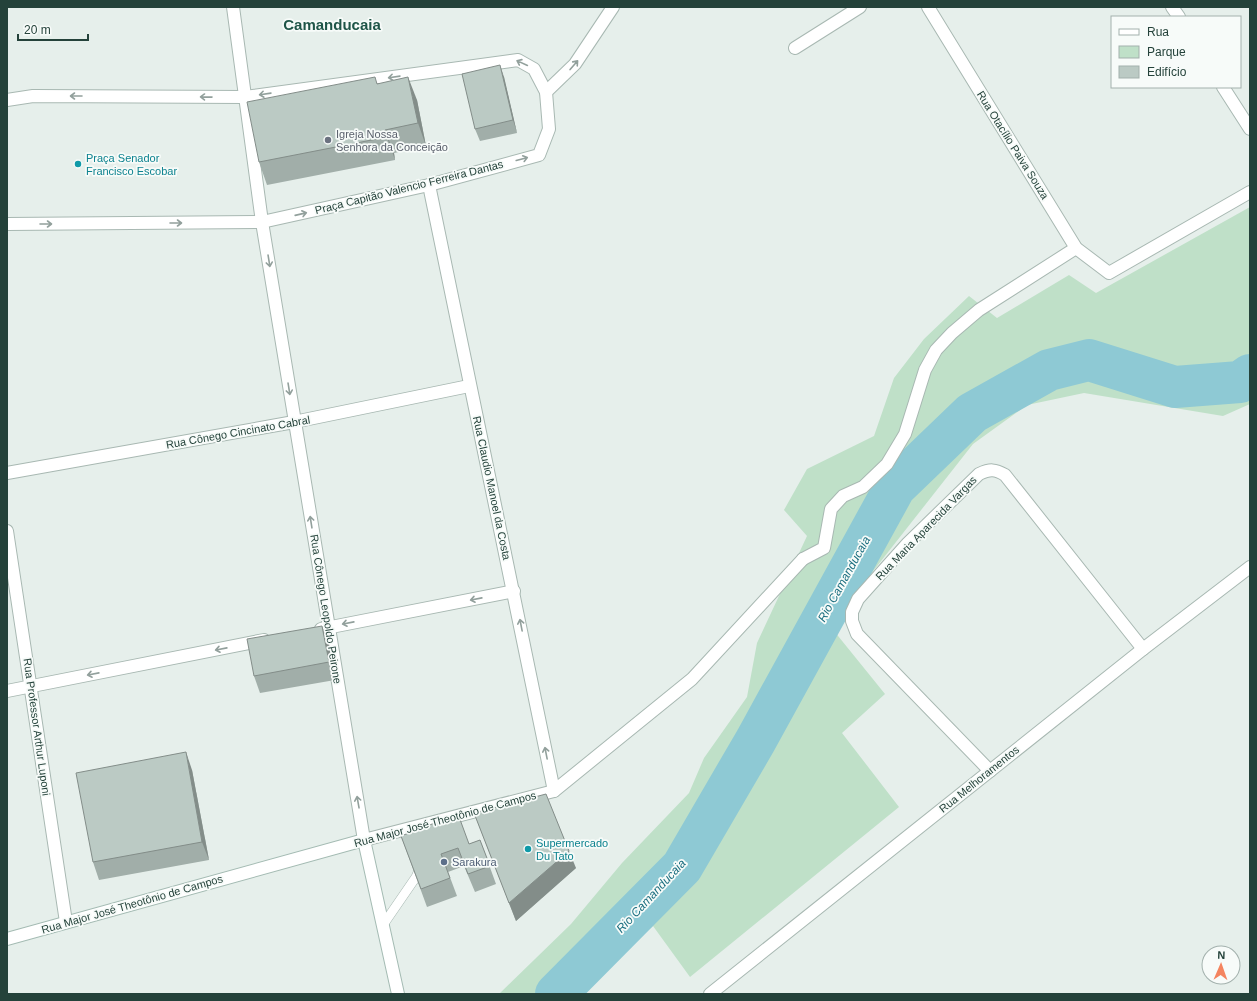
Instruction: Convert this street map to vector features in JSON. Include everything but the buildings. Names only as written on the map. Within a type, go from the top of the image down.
[{"type":"street","points":[[7,224],[262,222],[233,7]]},
{"type":"street","points":[[546,92],[575,64],[613,7]]},
{"type":"street","points":[[795,48],[860,7]]},
{"type":"street","name":"Rua Otacílio Paiva Souza","points":[[928,7],[1076,248],[1109,273],[1250,192]]},
{"type":"street","points":[[1172,7],[1178,16]]},
{"type":"street","name":"Praça Capitão Valencio Ferreira Dantas","points":[[245,97],[518,60],[534,70],[546,92],[550,129],[539,155],[429,185],[262,222]]},
{"type":"street","points":[[1224,88],[1250,129]]},
{"type":"street","points":[[7,100],[33,96],[245,97]]},
{"type":"street","name":"Rua Claudio Manoel da Costa","points":[[429,185],[469,386],[514,591],[554,791]]},
{"type":"street","name":"Rua Cônego Leopoldo Peirone","points":[[262,222],[364,840],[398,994]]},
{"type":"street","name":"Rua Major José Theotônio de Campos","points":[[7,939],[364,840],[431,827],[554,791],[692,680],[803,559],[824,548],[831,510],[843,496],[863,486],[887,464],[905,434],[925,370],[936,350],[952,333],[979,310],[1076,248]]},
{"type":"street","name":"Rua Cônego Cincinato Cabral","points":[[7,473],[294,422],[469,386]]},
{"type":"street","name":"Rua Maria Aparecida Vargas","points":[[990,770],[857,634],[852,621],[852,612],[858,599],[908,543],[979,474],[988,470],[996,470],[1005,475],[1143,649]]},
{"type":"street","name":"Rua Professor Arthur Luponi","points":[[7,531],[32,686],[66,922]]},
{"type":"street","name":"Rua Melhoramentos","points":[[710,994],[1143,649],[1250,567]]},
{"type":"street","points":[[313,630],[514,591]]},
{"type":"street","points":[[7,691],[274,638]]},
{"type":"lane","points":[[383,925],[416,877],[425,857]]},
{"type":"green space","points":[[1250,207],[1250,404],[1223,416],[1084,393],[1027,405],[973,444],[830,626],[885,694],[842,733],[899,807],[690,977],[653,926],[573,994],[499,994],[571,924],[622,863],[689,793],[704,758],[747,697],[757,643],[807,536],[784,510],[807,469],[874,436],[894,378],[924,339],[969,296],[997,318],[1069,275],[1096,293]]},
{"type":"waterway","name":"Rio Camanducaia","points":[[556,994],[682,867],[756,740],[895,487],[972,413],[1049,370],[1089,360],[1175,387],[1240,382],[1250,375]]},
{"type":"place","name":"Igreja Nossa Senhora da Conceição","points":[[328,140]]},
{"type":"place","name":"Praça Senador Francisco Escobar","points":[[78,164]]},
{"type":"place","name":"Supermercado Du Tato","points":[[528,849]]},
{"type":"place","name":"Sarakura","points":[[444,862]]},
{"type":"district","name":"Camanducaia","points":[[332,24]]}]
